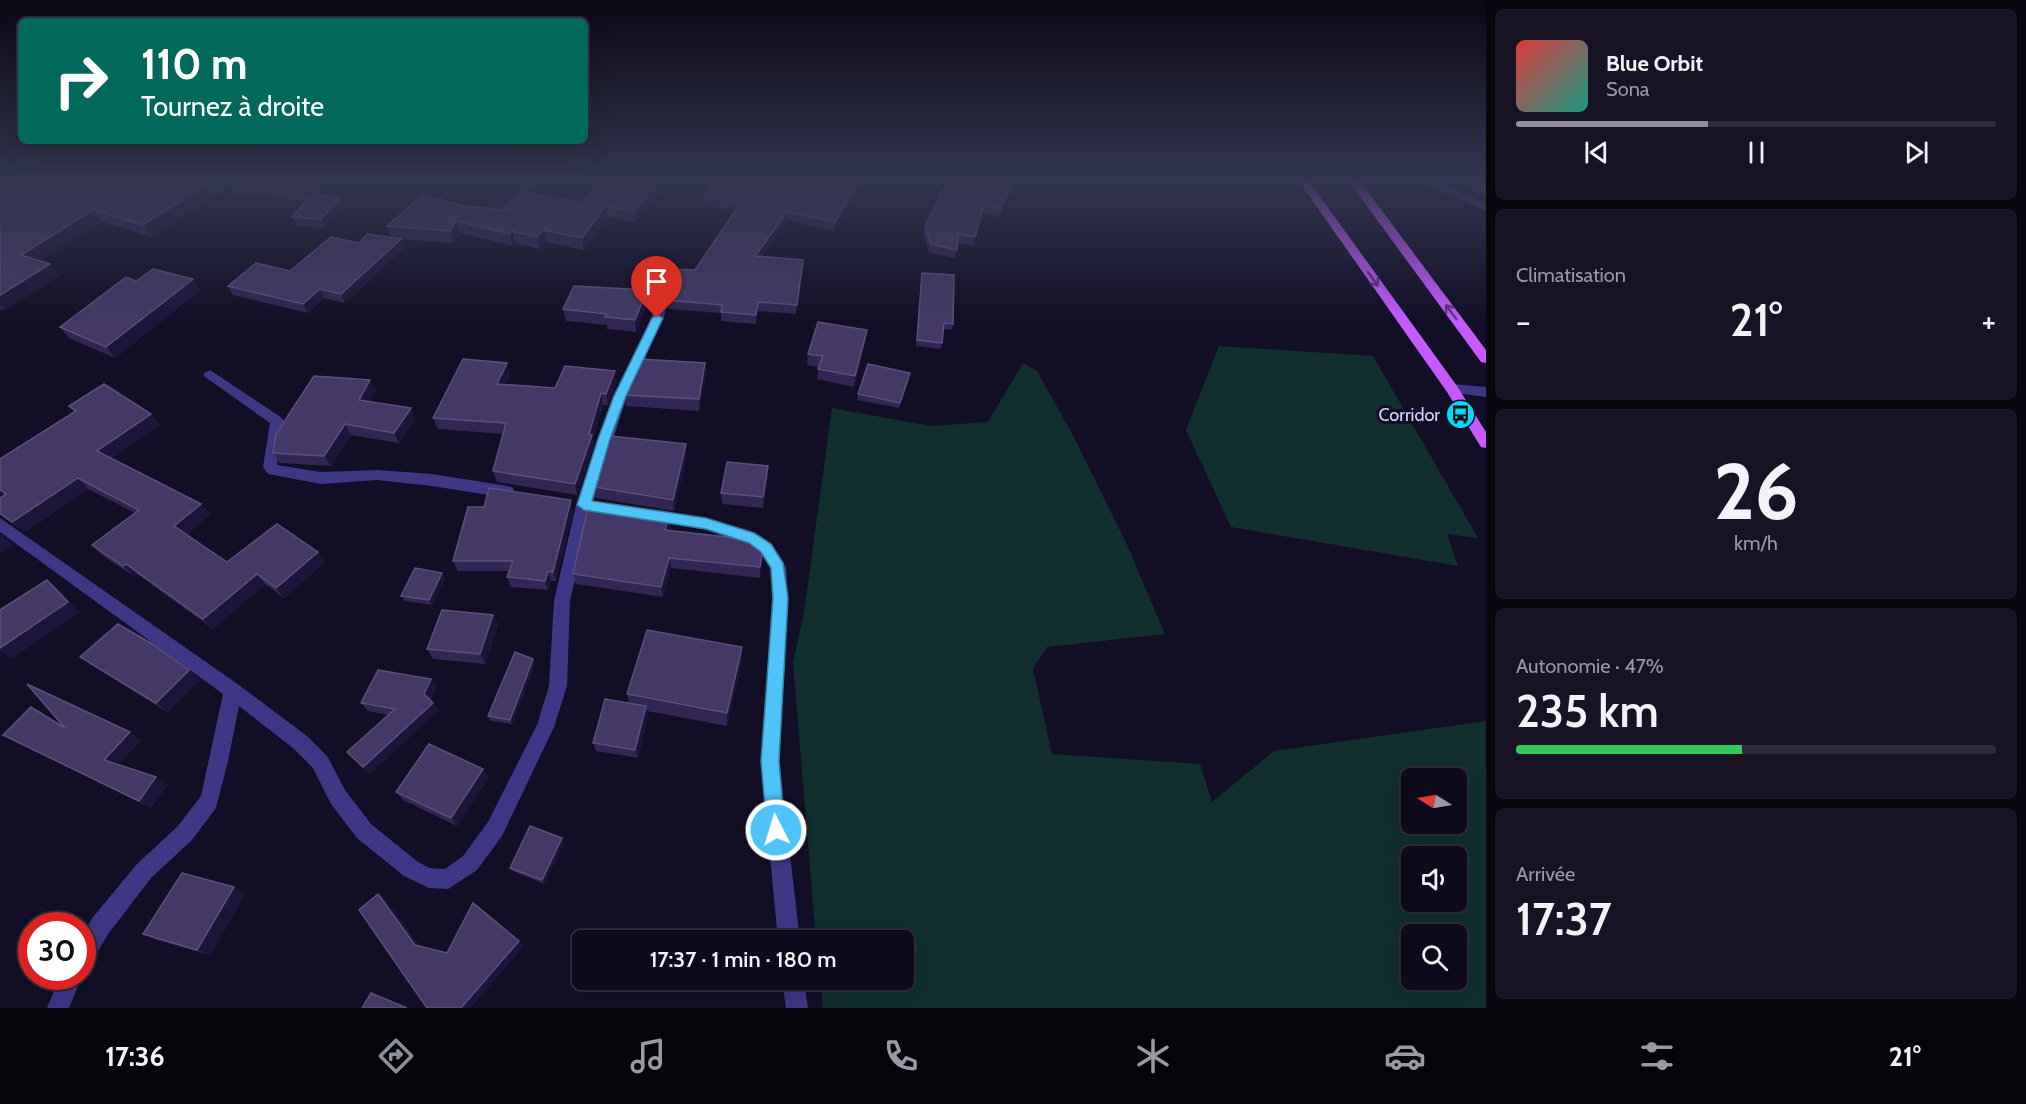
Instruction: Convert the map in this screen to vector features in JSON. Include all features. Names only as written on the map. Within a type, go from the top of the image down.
[{"type":"main road","points":[[1337,227],[1452,389],[1486,443]]},
{"type":"main road","points":[[1388,227],[1486,359]]},
{"type":"street","points":[[0,524],[233,691],[300,742],[320,762],[338,797],[364,831],[411,869],[429,878],[448,879],[470,863],[495,829],[545,727],[558,686],[562,601],[578,504],[620,396],[657,318],[667,284]]},
{"type":"street","points":[[210,374],[277,421],[270,467],[273,470],[321,478],[377,475],[432,480],[526,495]]},
{"type":"street","points":[[1452,389],[1486,392]]},
{"type":"street","points":[[578,504],[606,508]]},
{"type":"street","points":[[629,512],[706,524],[754,538],[766,548],[778,567],[780,598],[770,761],[788,930]]},
{"type":"street","points":[[96,933],[144,871],[185,833],[208,801],[219,761],[233,691]]},
{"type":"street","points":[[58,1008],[65,990]]},
{"type":"street","points":[[795,990],[797,1008]]},
{"type":"green space","points":[[1219,346],[1373,356],[1478,538],[1447,534],[1458,566],[1231,527],[1186,430]]},
{"type":"green space","points":[[1023,363],[1037,371],[1074,437],[1127,545],[1165,634],[1047,647],[1033,669],[1052,754],[1200,764],[1212,802],[1274,751],[1486,721],[1486,1008],[823,1008],[821,990],[914,990],[914,930],[815,930],[793,662],[804,613],[832,408],[931,426],[988,422]]},
{"type":"building","points":[[0,227],[66,227],[21,255],[50,264],[0,295]]},
{"type":"building","points":[[400,227],[452,227],[450,231]]},
{"type":"building","points":[[481,227],[590,227],[582,238],[544,230],[537,237],[512,231],[510,234]]},
{"type":"building","points":[[724,227],[776,227],[755,256],[803,260],[797,305],[758,302],[756,315],[721,312],[722,305],[667,300],[674,269],[695,270]]},
{"type":"building","points":[[925,227],[978,227],[975,237],[958,234],[957,250],[931,244]]},
{"type":"building","points":[[367,234],[401,239],[341,294],[320,289],[303,304],[228,286],[256,263],[290,271],[331,237],[359,243]]},
{"type":"building","points":[[153,269],[193,279],[106,347],[60,327],[126,277],[136,281]]},
{"type":"building","points":[[922,273],[954,275],[953,324],[944,323],[942,343],[917,340]]},
{"type":"building","points":[[574,286],[647,290],[635,320],[563,309]]},
{"type":"building","points":[[818,322],[867,330],[855,376],[818,369],[823,356],[808,354]]},
{"type":"building","points":[[463,359],[507,363],[497,384],[555,388],[565,366],[615,371],[606,394],[601,393],[589,434],[592,435],[575,484],[493,471],[506,423],[433,418]]},
{"type":"building","points":[[640,359],[705,363],[699,399],[624,395]]},
{"type":"building","points":[[868,364],[910,373],[900,403],[858,394]]},
{"type":"building","points":[[314,376],[370,380],[359,400],[411,408],[394,433],[345,424],[324,456],[273,453],[276,434]]},
{"type":"building","points":[[104,384],[151,414],[97,451],[201,504],[174,526],[227,562],[277,524],[318,552],[276,588],[257,574],[203,619],[126,564],[123,566],[92,545],[139,510],[78,478],[12,522],[0,513],[0,498],[6,494],[0,489],[0,459],[76,411],[69,406]]},
{"type":"building","points":[[610,436],[686,444],[673,500],[594,487]]},
{"type":"building","points":[[727,462],[768,466],[763,497],[721,493]]},
{"type":"building","points":[[489,488],[571,500],[553,572],[548,571],[545,581],[507,577],[513,561],[453,561],[468,507],[484,507]]},
{"type":"building","points":[[589,503],[669,515],[665,530],[754,540],[763,549],[760,567],[669,558],[661,587],[573,574]]},
{"type":"building","points":[[415,568],[442,573],[429,600],[401,596]]},
{"type":"building","points":[[47,580],[68,602],[0,648],[0,610]]},
{"type":"building","points":[[442,610],[493,615],[480,654],[427,649]]},
{"type":"building","points":[[118,624],[154,645],[189,670],[156,703],[80,657]]},
{"type":"building","points":[[647,630],[742,647],[727,713],[627,694]]},
{"type":"building","points":[[515,652],[533,659],[510,720],[488,716]]},
{"type":"building","points":[[378,670],[431,679],[424,694],[433,703],[363,767],[347,752],[395,709],[361,703]]},
{"type":"building","points":[[27,684],[130,732],[104,760],[156,777],[139,801],[3,735],[31,707],[65,728]]},
{"type":"building","points":[[605,699],[646,706],[635,750],[593,743]]},
{"type":"building","points":[[429,744],[483,769],[451,818],[396,792]]},
{"type":"building","points":[[530,826],[562,838],[542,880],[510,868]]},
{"type":"building","points":[[182,873],[234,887],[197,950],[143,934]]},
{"type":"building","points":[[378,894],[415,945],[447,953],[473,903],[519,941],[461,1008],[427,1008],[359,910]]},
{"type":"building","points":[[371,993],[407,1008],[362,1008]]},
{"type":"place","name":"Corridor","points":[[1461,415]]},
{"type":"route","points":[[657,318],[620,396],[584,505],[706,524],[754,538],[766,548],[778,567],[780,598],[770,761],[776,830]]}]
